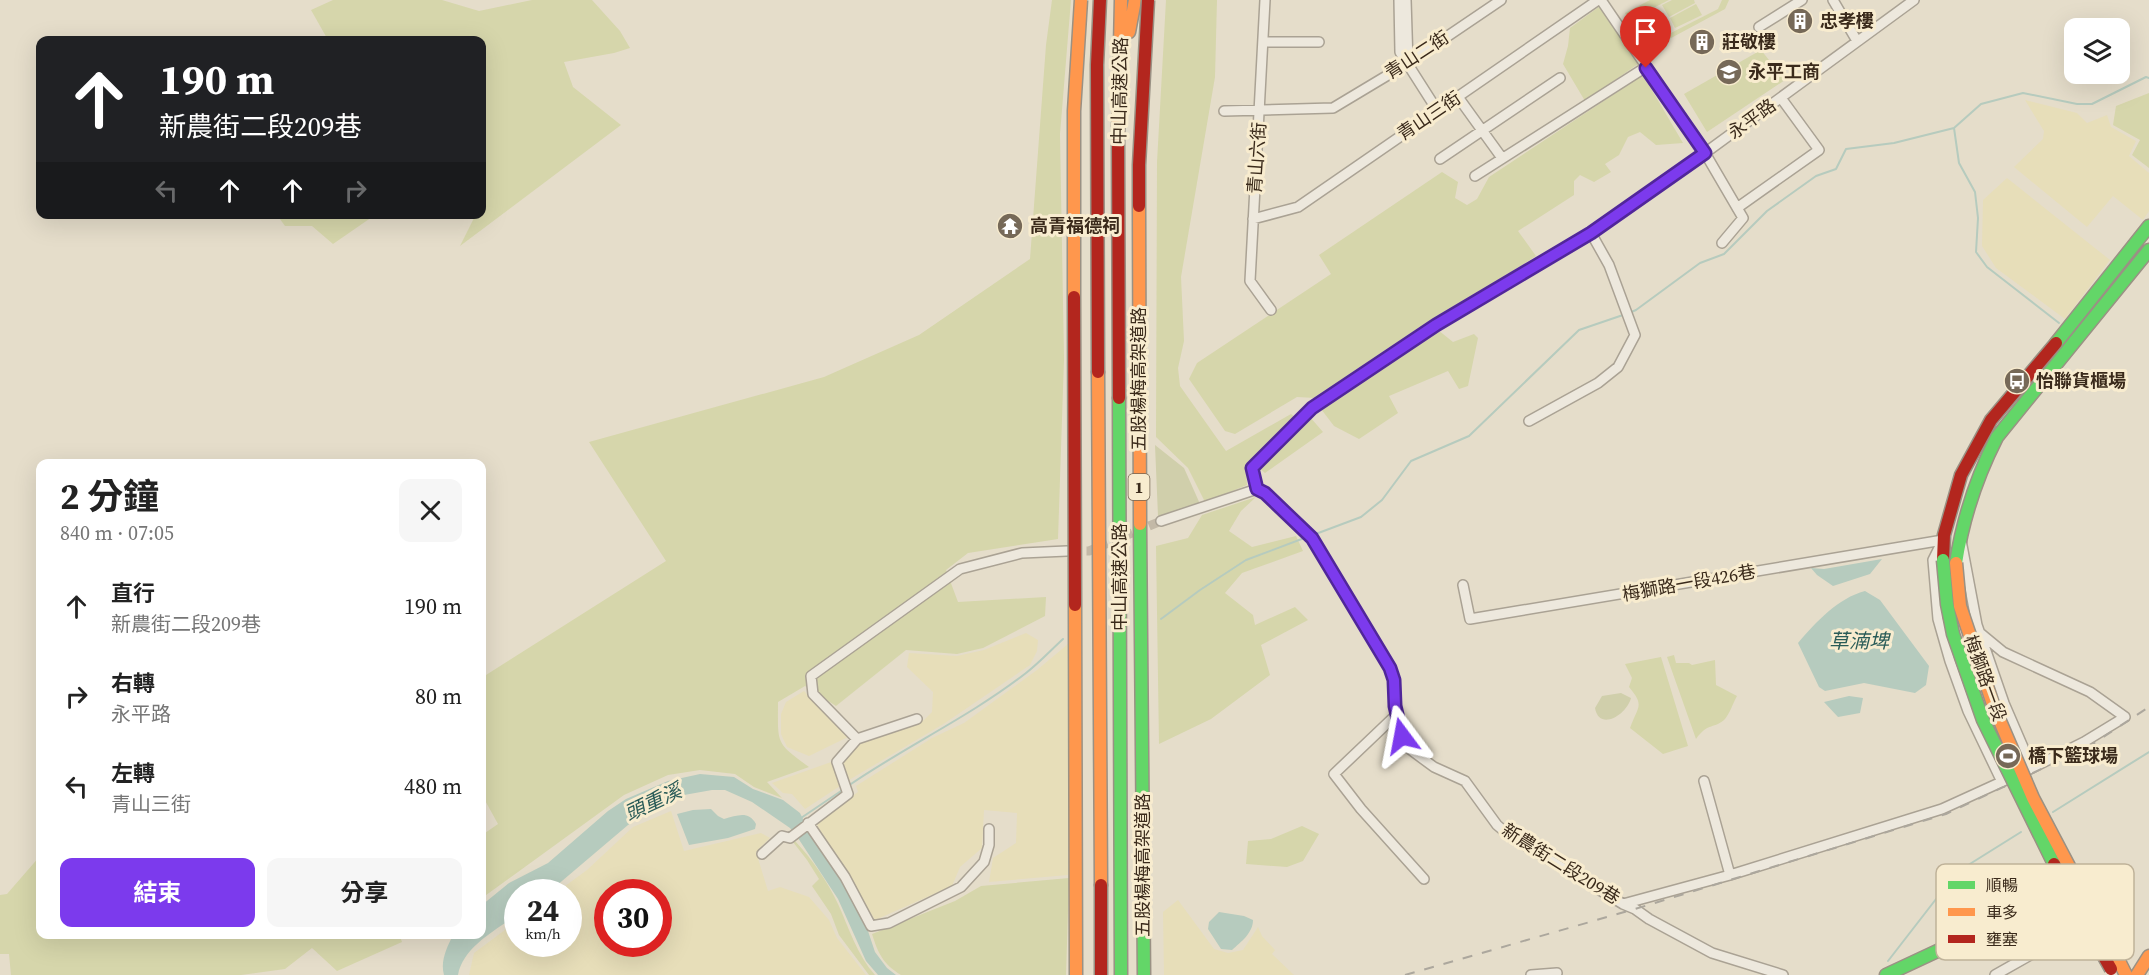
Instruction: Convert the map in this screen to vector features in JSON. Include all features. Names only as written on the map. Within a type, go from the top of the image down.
[{"type":"main road","points":[[1076,975],[1074,111],[1081,0]]},
{"type":"main road","name":"中山高速公路","points":[[1100,0],[1097,65],[1101,975]]},
{"type":"main road","name":"中山高速公路","points":[[1121,0],[1118,98],[1121,975]]},
{"type":"main road","points":[[1118,98],[1135,0]]},
{"type":"main road","name":"五股楊梅高架道路","points":[[1144,975],[1138,360],[1139,165],[1148,0]]},
{"type":"main road","name":"梅獅路一段","points":[[2055,864],[1983,720],[1953,634],[1947,604],[1943,540],[1961,475],[1991,420],[2057,342],[2149,226]]},
{"type":"main road","name":"梅獅路一段","points":[[2066,864],[2033,798],[1979,669],[1960,606],[1956,563],[1966,506],[1980,469],[1997,437],[2149,250]]},
{"type":"main road","points":[[1889,974],[1936,952]]},
{"type":"main road","points":[[2137,975],[2149,956]]},
{"type":"main road","name":"梅獅路一段","points":[[2117,969],[2126,975]]},
{"type":"street","name":"青山六街","points":[[1265,0],[1250,281],[1271,309]]},
{"type":"street","points":[[1399,0],[1400,52],[1437,110]]},
{"type":"street","points":[[1406,0],[1408,63]]},
{"type":"street","name":"青山二街","points":[[1260,110],[1333,108],[1408,63],[1501,0]]},
{"type":"street","name":"青山三街","points":[[1253,219],[1298,207],[1599,0],[1705,153],[1737,208]]},
{"type":"street","points":[[1759,27],[1802,0]]},
{"type":"street","points":[[1833,0],[1857,41]]},
{"type":"street","name":"永平路","points":[[1257,489],[1252,468],[1308,410],[1436,325],[1591,233],[1705,153],[1914,0]]},
{"type":"street","points":[[1263,42],[1319,42]]},
{"type":"street","points":[[1475,176],[1646,68]]},
{"type":"street","points":[[1440,159],[1560,78]]},
{"type":"street","points":[[1458,97],[1502,158]]},
{"type":"street","points":[[1722,243],[1743,218],[1737,208],[1819,150],[1781,98]]},
{"type":"street","points":[[1224,111],[1260,110]]},
{"type":"street","points":[[1529,421],[1598,383],[1618,367],[1635,335],[1609,266],[1591,233]]},
{"type":"street","points":[[1161,521],[1257,489]]},
{"type":"street","name":"新農街二段209巷","points":[[1257,489],[1265,493],[1309,535],[1390,668],[1394,680],[1396,715],[1407,747],[1434,767],[1465,781],[1497,825],[1510,836],[1635,909],[1648,919],[1712,953],[1782,975]]},
{"type":"street","name":"梅獅路一段","points":[[1960,534],[1978,629],[2004,704],[2032,768]]},
{"type":"street","name":"梅獅路一段426巷","points":[[1463,585],[1470,620],[1943,540]]},
{"type":"street","name":"梅獅路一段","points":[[1943,540],[1933,560],[1938,619],[1968,711],[2002,782]]},
{"type":"street","points":[[857,739],[813,694],[811,676],[960,569],[1022,553],[1067,551]]},
{"type":"street","points":[[1623,904],[1942,809],[2084,742],[2125,717],[2090,693],[2002,652],[1978,629]]},
{"type":"street","points":[[1396,715],[1334,774],[1361,809],[1425,879]]},
{"type":"street","points":[[762,854],[782,836],[790,838],[848,794],[837,762],[857,739],[917,719]]},
{"type":"street","points":[[1704,781],[1730,874]]},
{"type":"street","points":[[806,824],[845,877],[871,926],[889,923],[961,887],[984,862],[989,845],[989,830]]},
{"type":"street","points":[[1995,975],[2022,960]]},
{"type":"street","points":[[1531,975],[1557,973]]},
{"type":"shaded area","points":[[2025,100],[2077,113],[2087,123],[2107,115],[2111,127],[2136,141],[2129,156],[2149,173],[2149,211],[2143,220],[2113,196],[2087,227],[2014,167],[2043,139],[2044,131]]},
{"type":"shaded area","points":[[2007,178],[2110,260],[2065,319],[1996,268],[1982,246],[1983,200]]},
{"type":"shaded area","points":[[1026,633],[1038,640],[1037,651],[1030,665],[945,723],[849,780],[843,762],[859,743],[924,720],[932,712],[933,692],[907,667],[909,653],[957,656],[984,650]]},
{"type":"shaded area","points":[[1068,644],[1068,875],[989,882],[993,858],[1016,843],[1017,813],[984,810],[982,848],[960,867],[952,886],[875,920],[817,825],[825,815],[858,792],[856,786],[932,738],[964,723],[1037,670]]},
{"type":"shaded area","points":[[804,691],[848,737],[809,756],[787,747],[781,734],[781,714],[786,702]]},
{"type":"shaded area","points":[[834,761],[840,786],[805,809],[792,794],[783,793],[772,783]]},
{"type":"shaded area","points":[[671,811],[684,851],[761,833],[770,838],[756,852],[768,891],[780,887],[809,897],[829,920],[837,938],[866,975],[469,975],[474,953],[504,931],[504,957],[582,957],[582,879],[575,879],[633,827]]},
{"type":"shaded area","points":[[1178,900],[1214,949],[1228,953],[1243,950],[1258,927],[1262,936],[1275,950],[1272,954],[1294,975],[1164,975],[1163,912]]},
{"type":"green space","points":[[333,0],[442,0],[479,11],[532,0],[592,0],[620,31],[630,48],[564,62],[573,87],[621,125],[460,246],[474,219],[486,219],[486,36],[326,36],[311,10]]},
{"type":"green space","points":[[1052,0],[1071,0],[1060,134],[1064,359],[1058,539],[968,553],[946,570],[958,602],[1046,597],[1045,616],[983,648],[957,654],[906,650],[836,706],[805,686],[778,702],[778,726],[781,741],[784,747],[809,767],[767,782],[782,798],[754,787],[735,774],[700,770],[668,775],[624,795],[508,879],[504,879],[504,882],[486,895],[486,832],[498,824],[486,802],[486,675],[666,561],[589,442],[824,377],[919,335],[1030,259],[1046,45]]},
{"type":"green space","points":[[1166,0],[1217,0],[1215,77],[1181,277],[1184,341],[1178,368],[1180,386],[1226,451],[1291,414],[1295,417],[1246,465],[1247,485],[1205,502],[1188,468],[1156,437],[1157,162]]},
{"type":"green space","points":[[1650,0],[1669,0],[1644,17],[1644,28],[1649,35],[1661,38],[1718,9],[1722,0],[1729,0],[1725,9],[1660,44],[1640,36],[1635,28],[1634,17],[1628,19],[1625,13]]},
{"type":"green space","points":[[1672,0],[1694,0],[1695,3],[1669,17],[1662,5]]},
{"type":"green space","points":[[1696,4],[1702,15],[1675,28],[1670,18]]},
{"type":"green space","points":[[1600,6],[1638,64],[1585,101],[1563,64],[1570,28]]},
{"type":"green space","points":[[1761,50],[1785,80],[1707,132],[1684,94]]},
{"type":"green space","points":[[1643,75],[1683,143],[1656,145],[1640,132],[1628,137],[1619,155],[1605,164],[1611,172],[1594,182],[1580,175],[1574,181],[1574,195],[1518,231],[1536,256],[1315,398],[1297,397],[1235,434],[1225,431],[1189,379],[1197,363],[1331,274],[1319,255],[1442,172],[1458,182],[1455,198],[1467,205],[1477,199],[1489,177]]},
{"type":"green space","points":[[2149,93],[2149,168],[2132,155],[2140,140],[2113,125],[2116,106]]},
{"type":"green space","points":[[280,219],[369,219],[333,244],[312,226],[285,226]]},
{"type":"green space","points":[[1438,330],[1453,342],[1474,334],[1478,338],[1468,386],[1459,389],[1448,371],[1389,396],[1398,413],[1359,439],[1334,426],[1321,409]]},
{"type":"green space","points":[[1310,417],[1323,432],[1265,473],[1259,468]]},
{"type":"green space","points":[[1155,445],[1184,468],[1200,504],[1158,516]]},
{"type":"green space","points":[[1256,497],[1241,511],[1229,531],[1252,547],[1296,536],[1303,551],[1242,573],[1225,593],[1253,615],[1255,625],[1295,607],[1308,620],[1261,645],[1270,675],[1211,719],[1159,744],[1156,546],[1188,538],[1202,515]]},
{"type":"green space","points":[[1674,655],[1676,663],[1692,665],[1715,660],[1716,685],[1737,696],[1725,719],[1704,730],[1696,739],[1667,657]]},
{"type":"green space","points":[[1661,657],[1688,746],[1663,754],[1630,728],[1639,706],[1637,698],[1629,687],[1632,678],[1625,664]]},
{"type":"green space","points":[[1621,693],[1631,698],[1624,710],[1607,720],[1597,715],[1595,708],[1602,696]]},
{"type":"green space","points":[[1302,826],[1319,834],[1303,861],[1287,867],[1246,864],[1248,841],[1271,839]]},
{"type":"green space","points":[[795,841],[829,887],[858,950],[875,975],[869,975],[839,935],[831,914],[812,886],[819,879],[793,842]]},
{"type":"green space","points":[[36,861],[36,939],[401,939],[402,942],[337,971],[312,948],[285,969],[241,975],[11,975],[9,954],[0,954],[0,895],[7,894]]},
{"type":"green space","points":[[1069,878],[1066,975],[901,975],[882,958],[872,934],[955,901],[981,886]]},
{"type":"water","points":[[1882,559],[1870,574],[1833,586],[1811,568],[1824,569]]},
{"type":"water","name":"草湳埤","points":[[1865,591],[1880,600],[1929,666],[1926,685],[1915,693],[1864,683],[1825,691],[1819,687],[1798,643],[1820,619],[1837,605]]},
{"type":"water","points":[[1849,696],[1863,698],[1860,713],[1838,717],[1824,702]]},
{"type":"water","name":"頭重溪","points":[[700,774],[734,777],[753,789],[783,800],[800,813],[810,833],[842,877],[867,928],[875,952],[887,968],[896,975],[878,975],[866,961],[838,899],[790,828],[752,802],[725,790],[684,795],[656,807],[628,825],[564,879],[517,879],[548,863],[608,811],[626,799],[668,781]]},
{"type":"water","points":[[711,809],[724,819],[746,815],[756,824],[755,829],[728,838],[689,845],[677,814]]},
{"type":"water","points":[[504,887],[504,924],[486,936],[486,902]]},
{"type":"water","points":[[1219,912],[1244,916],[1253,920],[1249,933],[1232,950],[1221,949],[1208,929],[1209,922]]},
{"type":"water","points":[[451,939],[483,939],[466,956],[458,975],[444,975],[444,959]]},
{"type":"waterway","points":[[1629,313],[1700,263],[1724,254],[1767,211],[1816,176],[1836,169],[1846,149],[1894,143],[1954,128],[1981,104],[2023,93],[2077,104],[2092,104],[2146,77],[2149,78]]},
{"type":"waterway","points":[[1954,128],[1959,163],[1975,192],[1978,218],[1976,252],[1987,267],[2059,323]]},
{"type":"waterway","points":[[1313,535],[1361,517],[1382,500],[1411,461],[1469,436],[1579,330],[1623,315]]},
{"type":"waterway","points":[[1161,619],[1246,560],[1307,537]]},
{"type":"waterway","points":[[848,786],[1005,689],[1031,669],[1063,639]]},
{"type":"waterway","points":[[2053,812],[2149,752]]},
{"type":"waterway","points":[[801,818],[844,789]]},
{"type":"waterway","points":[[1970,864],[2021,832]]},
{"type":"waterway","points":[[1888,961],[1936,899]]},
{"type":"tunnel","points":[[1073,551],[1089,551],[1161,521]]},
{"type":"railway","points":[[1405,975],[1635,909],[1946,814],[2088,747],[2149,707]]},
{"type":"traffic: fast","points":[[2056,343],[2149,226]]},
{"type":"traffic: fast","points":[[1956,563],[1971,498],[1997,437],[2149,250]]},
{"type":"traffic: fast","points":[[1119,398],[1121,975]]},
{"type":"traffic: fast","points":[[1140,524],[1144,975]]},
{"type":"traffic: fast","points":[[1943,560],[1947,604],[1953,634],[1983,720],[2054,864]]},
{"type":"traffic: fast","points":[[1886,975],[1936,952]]},
{"type":"traffic: slow","points":[[1074,297],[1074,111],[1081,0]]},
{"type":"traffic: slow","points":[[1118,138],[1121,0]]},
{"type":"traffic: slow","points":[[1129,32],[1135,0]]},
{"type":"traffic: slow","points":[[1139,206],[1140,524]]},
{"type":"traffic: slow","points":[[1098,372],[1101,885]]},
{"type":"traffic: slow","points":[[1956,563],[1960,606],[1994,707],[2033,798],[2068,864]]},
{"type":"traffic: slow","points":[[1075,605],[1076,975]]},
{"type":"traffic: slow","points":[[2137,975],[2149,956]]},
{"type":"traffic: slow","points":[[2120,963],[2126,975]]},
{"type":"traffic: jam","points":[[1098,372],[1097,65],[1100,0]]},
{"type":"traffic: jam","points":[[1139,206],[1148,0]]},
{"type":"traffic: jam","points":[[1118,138],[1119,398]]},
{"type":"traffic: jam","points":[[1074,297],[1075,605]]},
{"type":"traffic: jam","points":[[1943,560],[1944,535],[1961,475],[1991,420],[2056,343]]},
{"type":"traffic: jam","points":[[1101,885],[1101,975]]},
{"type":"traffic: jam","points":[[2106,960],[2111,969]]},
{"type":"place","name":"忠孝樓","points":[[1800,21]]},
{"type":"place","name":"莊敬樓","points":[[1702,42]]},
{"type":"place","name":"永平工商","points":[[1729,72]]},
{"type":"place","name":"高青福德祠","points":[[1010,226]]},
{"type":"place","name":"怡聯貨櫃場","points":[[2017,381]]},
{"type":"place","name":"橋下籃球場","points":[[2008,756]]},
{"type":"route","points":[[1402,736],[1396,715],[1394,680],[1390,668],[1312,538],[1265,493],[1257,489],[1252,468],[1308,410],[1436,325],[1591,233],[1705,153],[1646,68]]}]
